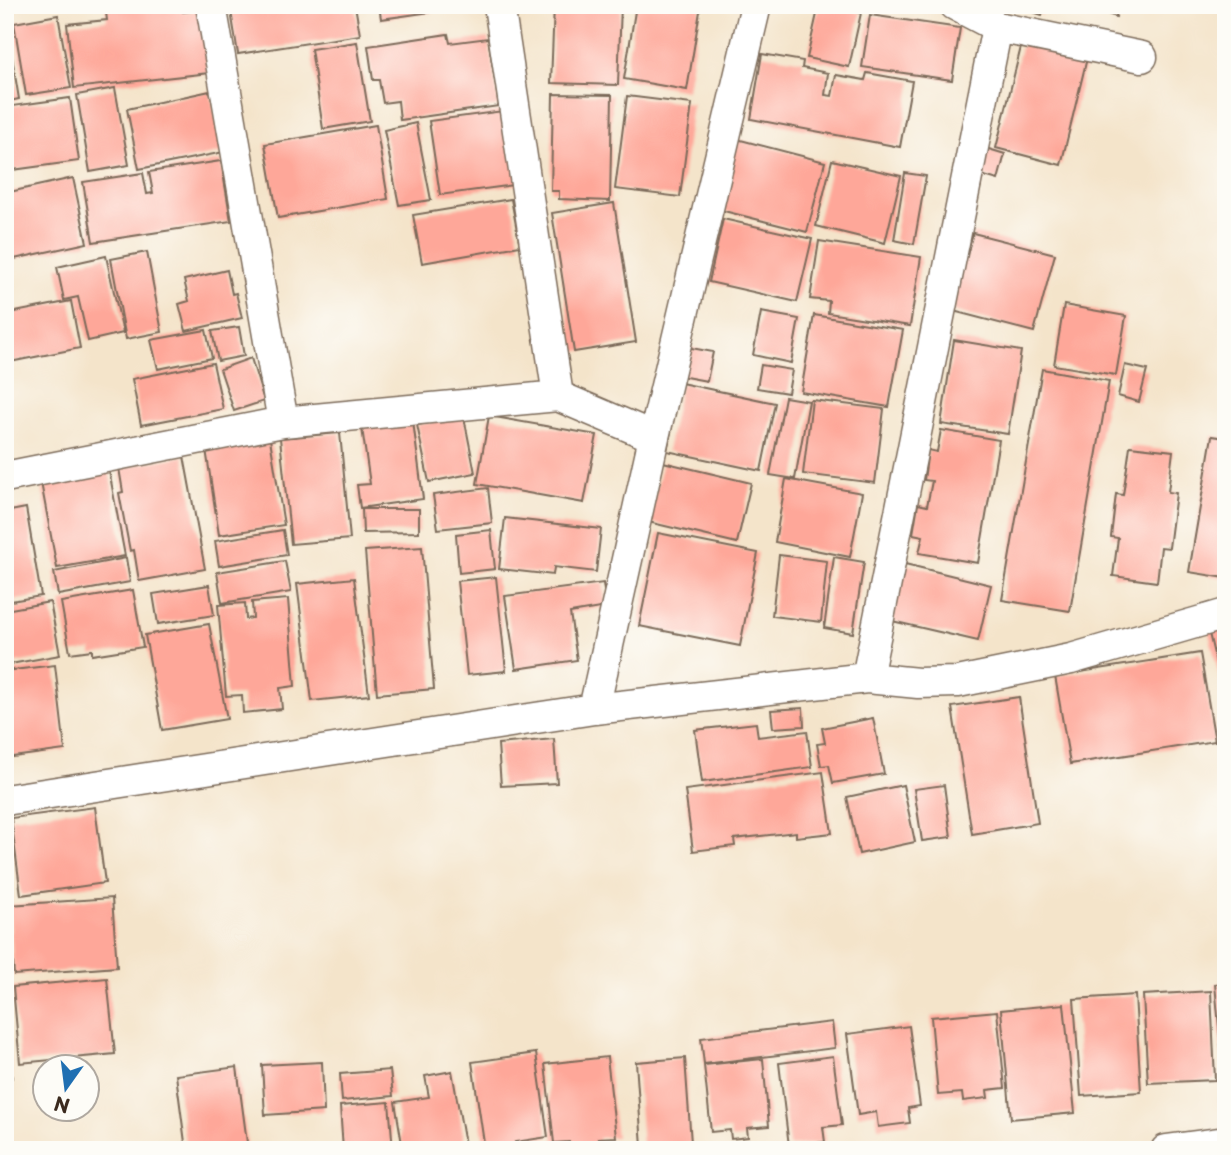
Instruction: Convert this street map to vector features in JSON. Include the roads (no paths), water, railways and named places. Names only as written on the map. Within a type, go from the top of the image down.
[{"type":"street","points":[[211,5],[283,422]]},
{"type":"street","points":[[499,5],[558,396]]},
{"type":"street","points":[[594,709],[654,437],[756,5]]},
{"type":"street","points":[[954,5],[997,27],[1142,57]]},
{"type":"street","points":[[867,678],[997,27]]},
{"type":"street","points":[[5,477],[283,422],[558,396],[654,437]]},
{"type":"street","points":[[5,800],[594,709],[867,678],[918,683],[958,681],[1071,659],[1226,614]]},
{"type":"street","points":[[1166,1150],[1226,1142]]}]
